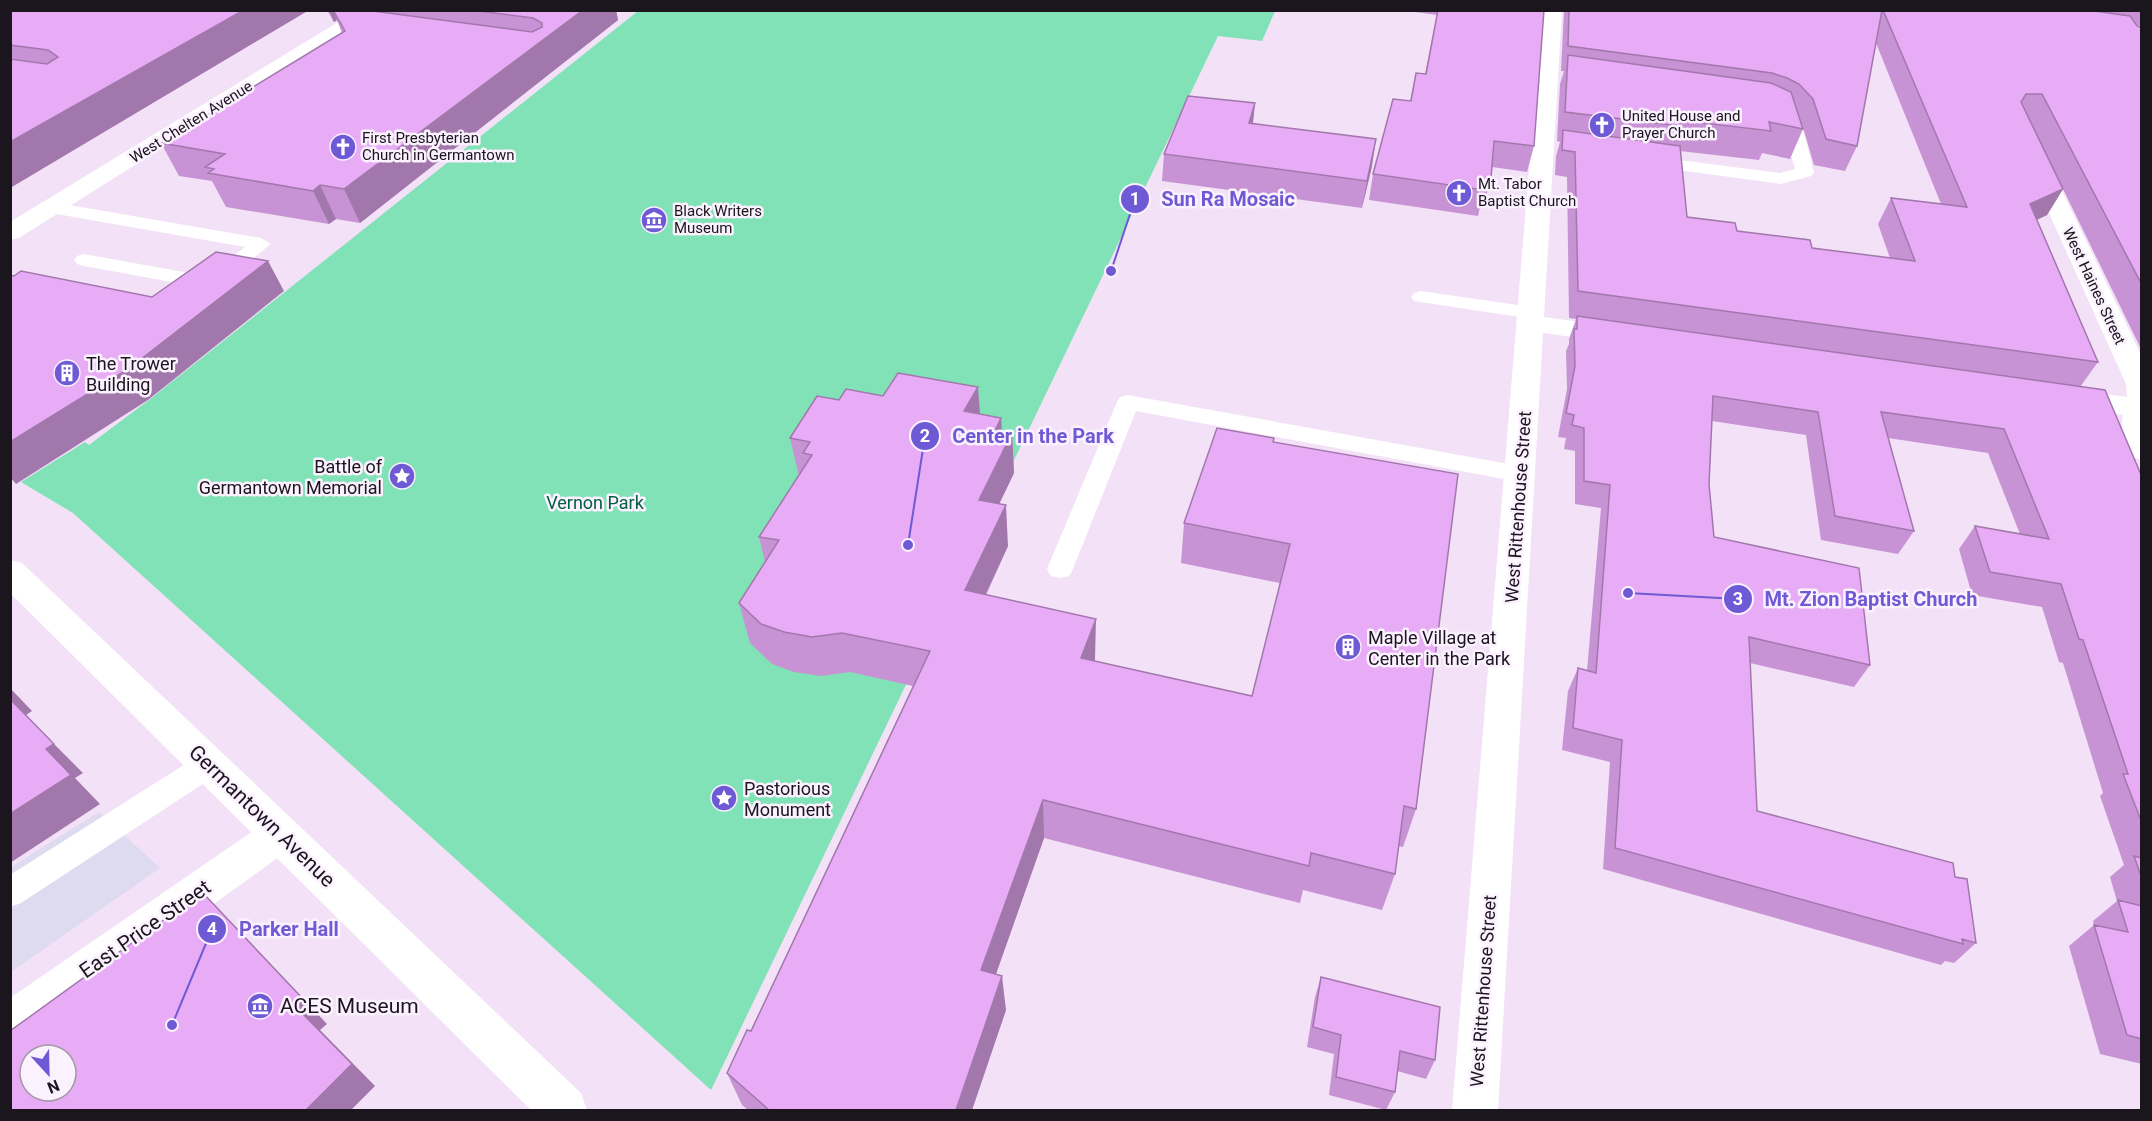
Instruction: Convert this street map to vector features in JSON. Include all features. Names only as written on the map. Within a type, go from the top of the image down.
[{"type":"street","name":"West Chelten Avenue","points":[[10,234],[351,31],[372,10]]},
{"type":"street","name":"West Rittenhouse Street","points":[[1475,1110],[1532,318],[1558,78],[1552,10]]},
{"type":"street","name":"West Haines Street","points":[[2030,146],[2140,384],[2141,397],[2135,432],[2142,450]]},
{"type":"street","points":[[1532,318],[1642,338]]},
{"type":"street","points":[[2043,395],[2139,408]]},
{"type":"street","name":"Germantown Avenue","points":[[10,572],[564,1110]]},
{"type":"street","name":"East Price Street","points":[[10,1025],[280,834]]},
{"type":"lane","points":[[1627,158],[1781,179],[1805,172],[1790,118],[1781,111],[1762,105]]},
{"type":"lane","points":[[52,208],[261,244],[210,283],[84,260]]},
{"type":"lane","points":[[1421,297],[1532,318]]},
{"type":"lane","points":[[1060,569],[1128,402],[1520,474]]},
{"type":"lane","points":[[10,893],[208,765]]},
{"type":"shaded area","points":[[99,812],[160,868],[11,972],[11,867]]},
{"type":"green space","name":"Vernon Park","points":[[638,11],[1275,11],[1262,41],[1218,36],[711,1090],[73,513],[21,482],[85,442],[89,445],[149,400]]},
{"type":"building","points":[[10,10],[244,10],[10,142],[10,59],[47,64],[58,57],[48,50],[10,45]]},
{"type":"building","points":[[333,10],[365,10],[532,32],[542,27],[542,23],[533,18],[471,10],[583,10],[344,189],[320,185],[313,191],[208,173],[214,169],[205,167],[225,154],[161,143],[345,31]]},
{"type":"building","points":[[1438,10],[1544,10],[1534,146],[1494,141],[1491,178],[1486,177],[1484,190],[1373,174],[1393,99],[1411,101],[1416,73],[1426,74]]},
{"type":"building","points":[[1569,10],[1882,10],[1857,146],[1826,139],[1813,99],[1799,84],[1787,78],[1772,73],[1568,46]]},
{"type":"building","points":[[1883,10],[2087,10],[2130,16],[2137,26],[2142,28],[2142,285],[2042,94],[2026,94],[2021,102],[2063,189],[2030,204],[2098,362],[1578,291],[1575,152],[1562,150],[1563,130],[1680,146],[1687,217],[1735,223],[1737,231],[1810,240],[1812,248],[1915,261],[1891,198],[1967,207]]},
{"type":"building","points":[[1568,55],[1771,83],[1791,92],[1803,129],[1769,122],[1771,131],[1679,120],[1680,126],[1565,112]]},
{"type":"building","points":[[1188,96],[1255,103],[1249,123],[1376,139],[1367,181],[1164,154]]},
{"type":"building","points":[[216,252],[268,261],[128,369],[10,442],[10,275],[14,276],[21,271],[152,297]]},
{"type":"building","points":[[1577,316],[2105,390],[2142,477],[2142,823],[2123,774],[2128,774],[2083,640],[2079,639],[2061,584],[1990,572],[1975,526],[2049,539],[2004,429],[1881,412],[1914,531],[1835,516],[1818,412],[1713,396],[1709,484],[1714,537],[1859,568],[1870,665],[1749,637],[1757,811],[1953,863],[1955,877],[1967,879],[1976,943],[1962,939],[1963,944],[1615,848],[1622,740],[1573,728],[1578,668],[1596,673],[1610,485],[1584,481],[1584,428],[1572,425],[1574,415],[1566,413],[1575,366],[1574,329],[1577,329]]},
{"type":"building","points":[[898,373],[978,387],[964,411],[1001,418],[995,431],[1012,433],[979,500],[1006,505],[965,590],[1096,619],[1081,658],[1252,696],[1290,544],[1184,523],[1217,428],[1274,438],[1273,442],[1458,474],[1416,809],[1404,806],[1395,874],[1311,853],[1309,866],[1043,800],[981,970],[1002,976],[956,1110],[769,1110],[727,1073],[747,1030],[751,1031],[930,651],[842,633],[812,637],[784,632],[761,624],[739,603],[779,540],[759,537],[812,455],[803,453],[810,442],[790,438],[817,396],[839,400],[846,389],[883,396]]},
{"type":"building","points":[[10,699],[54,744],[46,749],[71,775],[10,814]]},
{"type":"building","points":[[2134,856],[2142,858],[2142,879]]},
{"type":"building","points":[[202,892],[304,1000],[296,1007],[352,1064],[306,1110],[10,1110],[10,1031]]},
{"type":"building","points":[[2118,900],[2142,906],[2142,1039],[2127,1035],[2094,925],[2128,932]]},
{"type":"building","points":[[1321,977],[1440,1007],[1435,1060],[1400,1051],[1395,1092],[1336,1077],[1341,1035],[1313,1027]]},
{"type":"place","name":"United House and Prayer Church","points":[[1602,125]]},
{"type":"place","name":"First Presbyterian Church in Germantown","points":[[343,147]]},
{"type":"place","name":"Mt. Tabor Baptist Church","points":[[1459,193]]},
{"type":"place","name":"Black Writers Museum","points":[[654,220]]},
{"type":"place","name":"Sun Ra Mosaic","points":[[1111,271]]},
{"type":"place","name":"The Trower Building","points":[[67,373]]},
{"type":"place","name":"Battle of Germantown Memorial","points":[[402,476]]},
{"type":"place","name":"Center in the Park","points":[[908,545]]},
{"type":"place","name":"Mt. Zion Baptist Church","points":[[1628,593]]},
{"type":"place","name":"Maple Village at Center in the Park","points":[[1348,647]]},
{"type":"place","name":"Pastorious Monument","points":[[724,798]]},
{"type":"place","name":"ACES Museum","points":[[260,1006]]},
{"type":"place","name":"Parker Hall","points":[[172,1025]]}]
